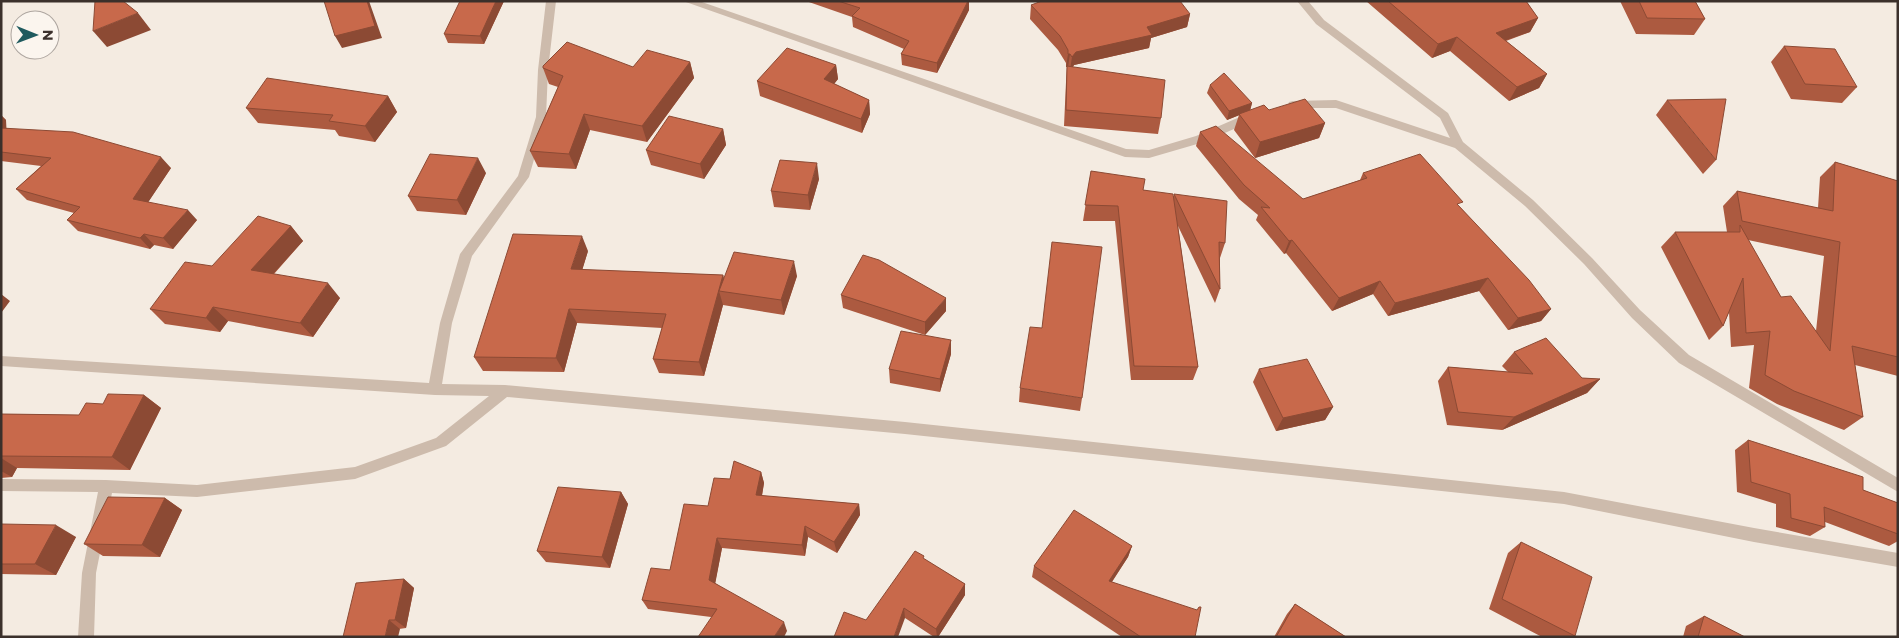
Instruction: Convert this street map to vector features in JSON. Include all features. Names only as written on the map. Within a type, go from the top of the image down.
[{"type":"street","points":[[435,389],[446,323],[466,254],[524,177],[541,117],[543,70],[551,1]]},
{"type":"street","points":[[688,1],[1125,153],[1149,154],[1174,147],[1200,139],[1241,120],[1260,114]]},
{"type":"street","points":[[1302,1],[1320,22],[1444,116],[1459,145]]},
{"type":"street","points":[[1278,108],[1288,105],[1336,104],[1459,145],[1529,203],[1588,261],[1636,314],[1684,359],[1898,486]]},
{"type":"street","points":[[1,361],[435,389],[505,391],[905,428],[1564,498],[1754,536],[1898,560]]},
{"type":"street","points":[[1,485],[106,486],[197,491],[355,472],[441,442],[505,391]]},
{"type":"street","points":[[86,637],[89,573],[106,486]]},
{"type":"building","points":[[95,1],[123,1],[138,13],[93,31]]},
{"type":"building","points":[[324,1],[367,1],[375,26],[335,36]]},
{"type":"building","points":[[460,1],[496,1],[480,36],[444,34]]},
{"type":"building","points":[[838,1],[968,1],[937,63],[901,54],[909,41],[852,16],[860,8]]},
{"type":"building","points":[[1042,1],[1180,1],[1190,14],[1147,27],[1152,35],[1076,52],[1072,57],[1068,54],[1068,50],[1060,36],[1031,5]]},
{"type":"building","points":[[1388,1],[1526,1],[1538,18],[1496,33],[1547,74],[1517,87],[1457,37],[1438,44]]},
{"type":"building","points":[[1639,1],[1695,1],[1705,19],[1647,18]]},
{"type":"building","points":[[567,42],[633,67],[647,50],[690,62],[642,126],[584,114],[569,154],[530,151],[563,76],[543,68],[543,66]]},
{"type":"building","points":[[1784,46],[1835,49],[1857,87],[1805,84]]},
{"type":"building","points":[[787,48],[836,65],[824,79],[869,100],[861,119],[757,81]]},
{"type":"building","points":[[1067,66],[1165,80],[1161,118],[1066,110]]},
{"type":"building","points":[[1224,73],[1252,103],[1229,111],[1210,85]]},
{"type":"building","points":[[267,78],[388,96],[365,126],[329,121],[333,115],[246,108]]},
{"type":"building","points":[[1305,99],[1325,123],[1260,142],[1239,114],[1264,105],[1269,110]]},
{"type":"building","points":[[1726,99],[1716,160],[1667,100]]},
{"type":"building","points":[[669,116],[723,129],[700,164],[646,150]]},
{"type":"building","points":[[1216,126],[1303,199],[1367,178],[1363,173],[1420,154],[1463,202],[1457,204],[1529,280],[1551,309],[1518,318],[1488,278],[1395,303],[1380,281],[1339,298],[1292,240],[1289,241],[1261,207],[1270,208],[1244,185],[1200,132]]},
{"type":"building","points":[[1,128],[73,132],[161,157],[133,199],[188,210],[163,238],[144,234],[140,238],[67,220],[80,207],[16,189],[51,158],[1,152]]},
{"type":"building","points":[[430,154],[478,158],[457,200],[408,196]]},
{"type":"building","points":[[780,160],[817,163],[808,195],[771,191]]},
{"type":"building","points":[[1835,162],[1898,181],[1898,357],[1852,346],[1863,417],[1794,391],[1765,375],[1770,331],[1746,333],[1743,278],[1723,326],[1675,232],[1740,232],[1740,225],[1781,297],[1791,296],[1830,351],[1840,242],[1742,221],[1737,191],[1833,211]]},
{"type":"building","points":[[1091,171],[1145,179],[1143,190],[1173,194],[1198,367],[1134,366],[1118,206],[1085,205]]},
{"type":"building","points":[[1174,194],[1227,201],[1225,243],[1219,242],[1220,289]]},
{"type":"building","points":[[258,216],[291,226],[251,270],[328,283],[300,323],[213,307],[206,318],[150,309],[185,262],[212,266]]},
{"type":"building","points":[[513,234],[582,236],[571,269],[723,275],[699,362],[653,359],[666,314],[569,309],[556,358],[474,357]]},
{"type":"building","points":[[1052,242],[1102,247],[1082,398],[1020,388],[1030,327],[1042,328]]},
{"type":"building","points":[[734,252],[794,261],[781,300],[719,291]]},
{"type":"building","points":[[863,255],[879,260],[946,298],[925,322],[841,295]]},
{"type":"building","points":[[901,331],[951,340],[940,379],[889,369]]},
{"type":"building","points":[[1546,338],[1582,378],[1600,379],[1514,417],[1458,412],[1448,367],[1533,374],[1514,352]]},
{"type":"building","points":[[1307,359],[1333,407],[1283,418],[1259,369]]},
{"type":"building","points":[[108,394],[144,395],[112,457],[1,456],[1,414],[79,415],[86,403],[103,404]]},
{"type":"building","points":[[1748,440],[1863,477],[1863,490],[1898,503],[1898,534],[1824,507],[1825,527],[1791,518],[1790,494],[1751,482]]},
{"type":"building","points":[[734,461],[761,472],[756,495],[859,504],[834,542],[805,526],[802,545],[717,538],[709,580],[784,622],[774,637],[698,637],[717,609],[642,600],[651,568],[670,570],[684,504],[708,506],[714,478],[730,479]]},
{"type":"building","points":[[558,487],[621,492],[602,557],[537,551]]},
{"type":"building","points":[[108,497],[165,498],[142,545],[84,544]]},
{"type":"building","points":[[1074,510],[1132,546],[1109,581],[1197,610],[1201,607],[1195,637],[1141,637],[1034,566]]},
{"type":"building","points":[[1,524],[56,525],[35,564],[1,564]]},
{"type":"building","points":[[1521,542],[1592,577],[1575,636],[1502,599]]},
{"type":"building","points":[[915,551],[965,584],[936,629],[904,608],[894,637],[834,637],[844,612],[866,620]]},
{"type":"building","points":[[404,579],[395,620],[389,620],[385,637],[343,637],[356,583]]},
{"type":"building","points":[[1295,604],[1346,637],[1276,637]]},
{"type":"building","points":[[1704,616],[1745,637],[1698,637]]}]
